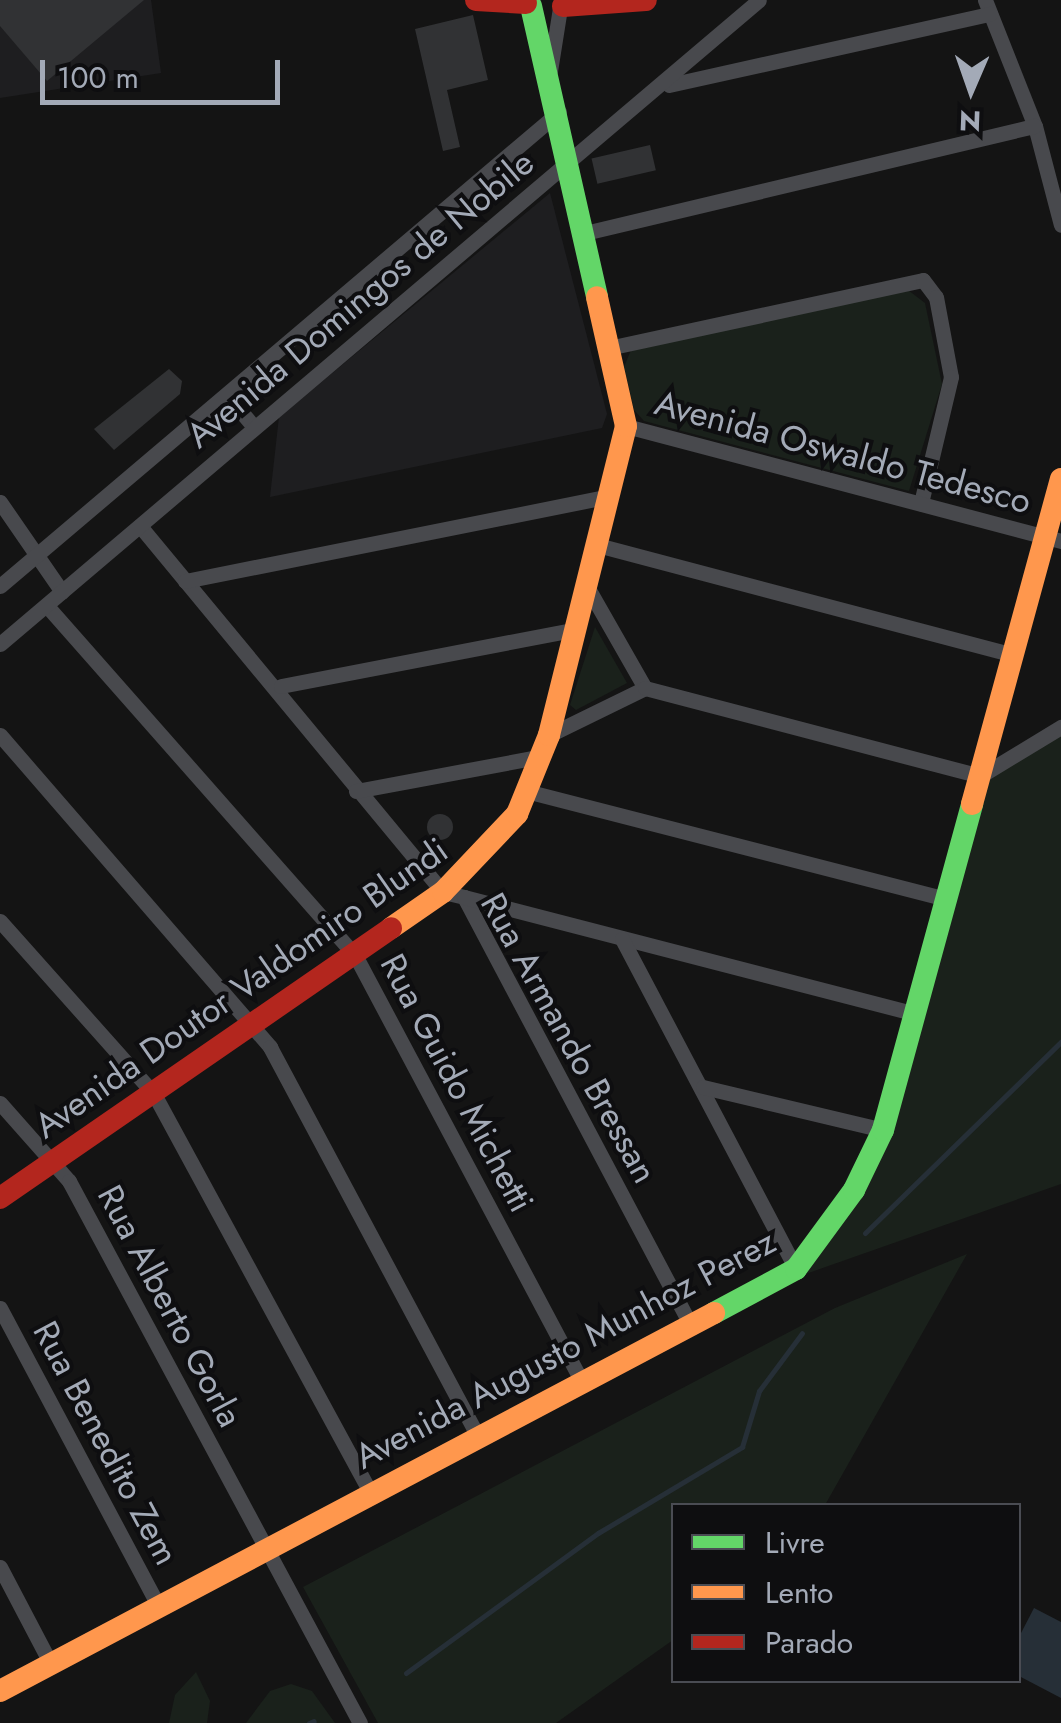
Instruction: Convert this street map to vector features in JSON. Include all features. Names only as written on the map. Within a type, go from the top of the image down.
[{"type":"street","points":[[476,0],[564,4],[646,0]]},
{"type":"street","name":"Avenida Domingos de Nobile","points":[[0,644],[570,160],[665,86],[759,0]]},
{"type":"street","name":"Avenida Doutor Valdomiro Blundi","points":[[0,1198],[354,955],[454,894],[506,832],[526,790],[537,757],[550,735],[576,629],[590,590],[626,426],[589,232],[550,71],[527,3]]},
{"type":"street","name":"Avenida Doutor Valdomiro Blundi","points":[[550,71],[564,4]]},
{"type":"street","points":[[665,86],[988,7],[1035,126],[1061,225]]},
{"type":"street","name":"Avenida Domingos de Nobile","points":[[0,586],[559,112]]},
{"type":"street","points":[[589,232],[1035,126]]},
{"type":"street","points":[[613,347],[923,280],[936,297],[951,377],[921,503]]},
{"type":"street","points":[[227,394],[254,427]]},
{"type":"street","name":"Avenida Oswaldo Tedesco","points":[[626,426],[1053,539]]},
{"type":"street","name":"Avenida Augusto Munhoz Perez","points":[[0,1691],[478,1436],[584,1385],[796,1269],[854,1190],[883,1130],[944,898],[1053,539],[1061,479]]},
{"type":"street","points":[[185,581],[610,496]]},
{"type":"street","points":[[0,502],[62,592]]},
{"type":"street","name":"Rua Armando Bressan","points":[[140,526],[280,686],[356,791],[454,894],[690,1324]]},
{"type":"street","points":[[601,546],[1015,655]]},
{"type":"street","points":[[590,590],[645,688]]},
{"type":"street","name":"Rua Guido Michetti","points":[[46,606],[354,955],[584,1385]]},
{"type":"street","points":[[280,686],[576,629]]},
{"type":"street","points":[[550,735],[645,688],[980,776],[1061,728]]},
{"type":"street","points":[[0,735],[254,1026],[478,1436]]},
{"type":"street","points":[[356,791],[537,757]]},
{"type":"street","points":[[526,790],[944,898]]},
{"type":"street","points":[[454,894],[914,1013]]},
{"type":"street","points":[[0,920],[154,1094],[371,1494]]},
{"type":"street","points":[[622,939],[796,1269]]},
{"type":"street","points":[[702,1086],[883,1130]]},
{"type":"street","name":"Rua Alberto Gorla","points":[[0,1103],[54,1163],[360,1723]]},
{"type":"street","name":"Rua Benedito Zem","points":[[0,1308],[159,1607]]},
{"type":"street","points":[[0,1567],[51,1664]]},
{"type":"shaded area","points":[[0,0],[151,0],[161,73],[0,98]]},
{"type":"shaded area","points":[[550,193],[607,414],[602,428],[270,497],[279,417]]},
{"type":"shaded area","points":[[904,287],[925,303],[942,384],[909,491],[644,421],[634,410],[624,367],[631,350]]},
{"type":"shaded area","points":[[595,627],[627,683],[576,710],[570,705]]},
{"type":"shaded area","points":[[1061,731],[1061,1184],[780,1283],[893,1133],[981,777]]},
{"type":"shaded area","points":[[967,1254],[826,1503],[671,1503],[671,1641],[556,1723],[378,1723],[303,1587],[835,1308]]},
{"type":"shaded area","points":[[1034,1608],[1061,1622],[1061,1698],[1021,1677],[1021,1633]]},
{"type":"shaded area","points":[[196,1672],[210,1701],[207,1723],[169,1723],[175,1695]]},
{"type":"shaded area","points":[[291,1684],[312,1691],[335,1723],[246,1723],[270,1691]]},
{"type":"building","points":[[0,0],[144,0],[47,81],[0,26]]},
{"type":"building","points":[[473,15],[488,80],[447,90],[460,147],[443,151],[415,29]]},
{"type":"building","points":[[650,145],[656,170],[597,184],[592,158]]},
{"type":"building","points":[[169,369],[182,381],[180,394],[114,450],[94,429]]},
{"type":"building","points":[[440,814],[449,818],[453,827],[449,836],[440,840],[431,836],[427,827],[431,818]]},
{"type":"waterway","points":[[865,1233],[1061,1042]]},
{"type":"waterway","points":[[406,1673],[598,1533],[742,1447],[759,1391],[802,1333]]},
{"type":"waterway","points":[[309,1723],[314,1721]]},
{"type":"traffic: fast","points":[[531,6],[597,297]]},
{"type":"traffic: fast","points":[[714,1313],[796,1269],[854,1190],[883,1130],[972,804]]},
{"type":"traffic: slow","points":[[391,928],[443,892],[517,814],[549,735],[626,426],[597,297]]},
{"type":"traffic: slow","points":[[972,804],[1061,479]]},
{"type":"traffic: slow","points":[[0,1691],[714,1313]]},
{"type":"traffic: jam","points":[[476,0],[526,3]]},
{"type":"traffic: jam","points":[[563,6],[646,0]]},
{"type":"traffic: jam","points":[[0,1198],[391,928]]}]
